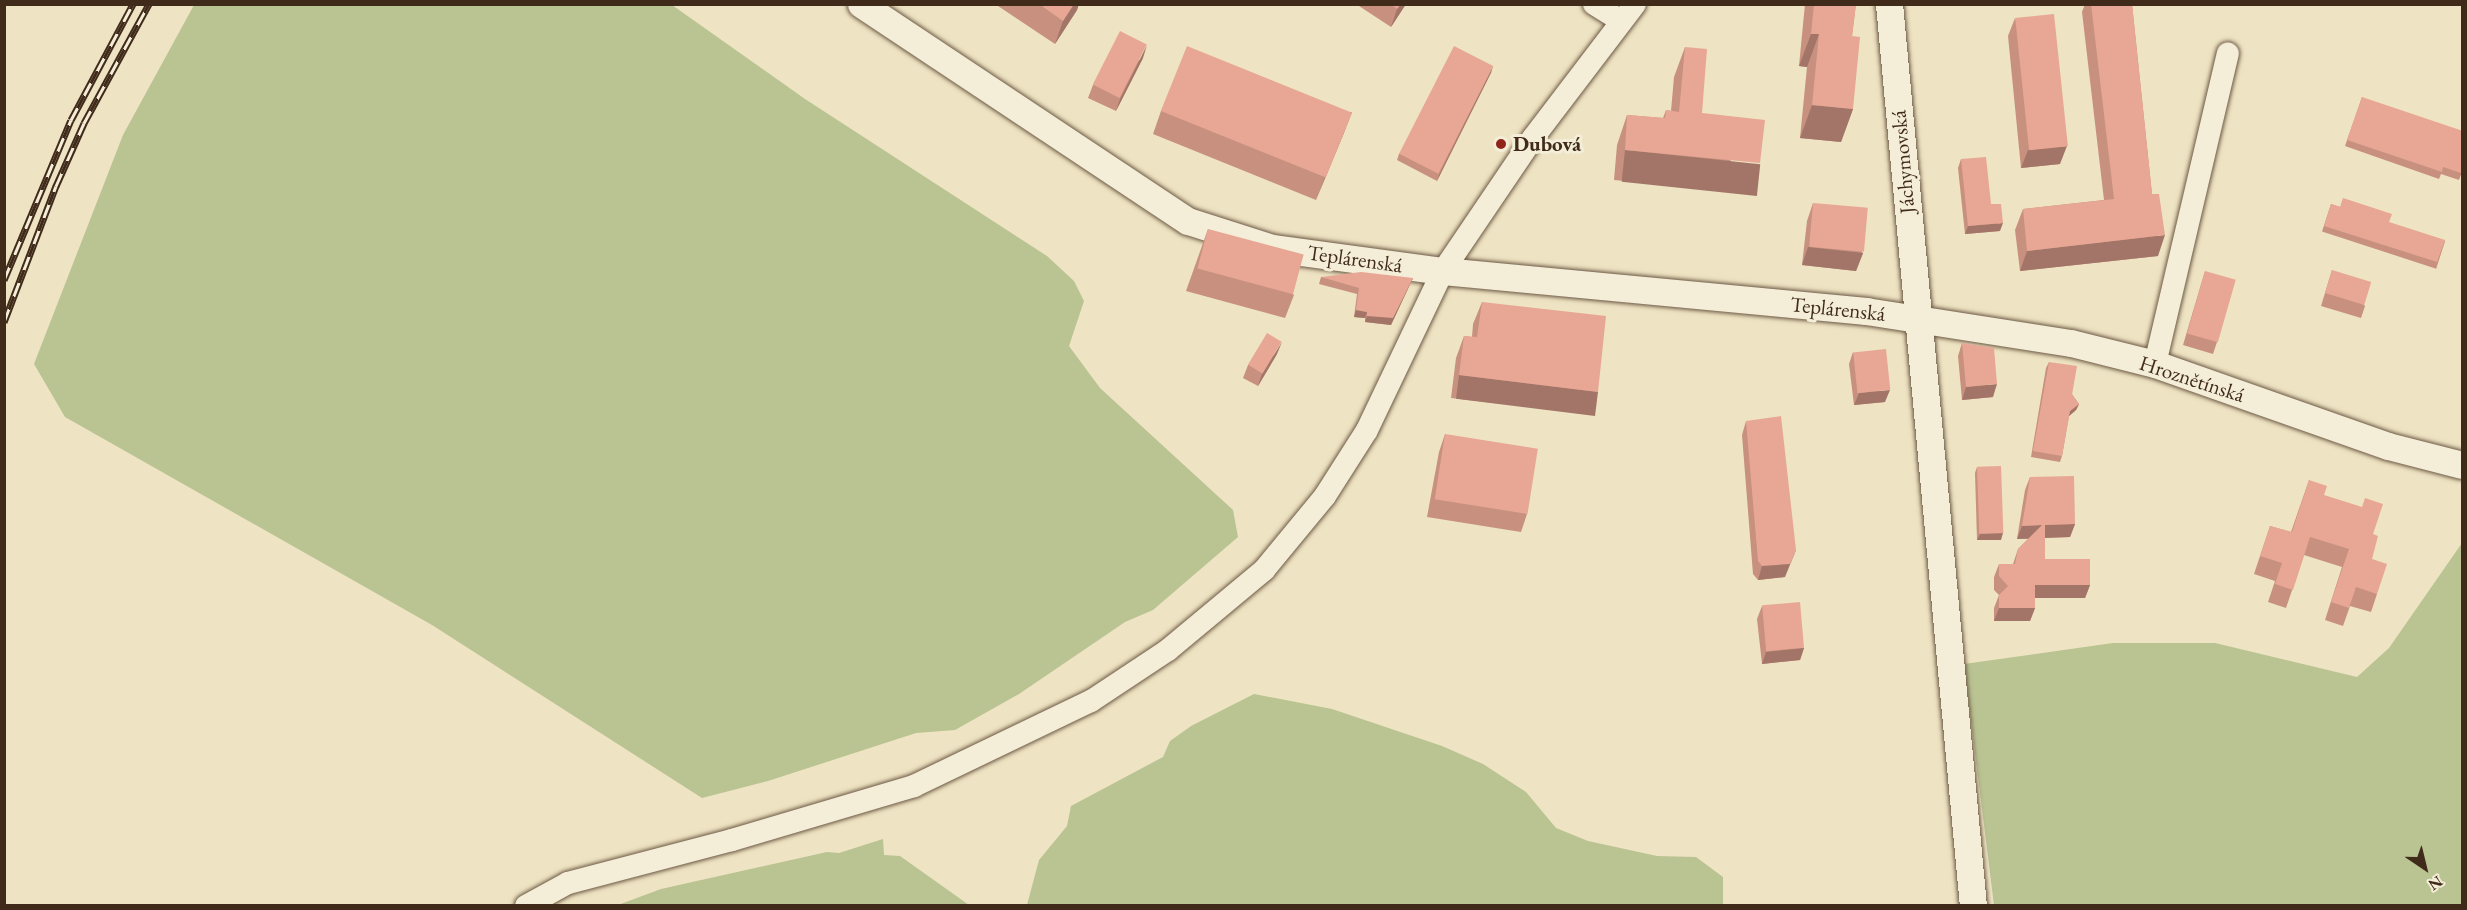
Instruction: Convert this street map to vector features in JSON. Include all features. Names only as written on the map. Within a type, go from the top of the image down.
[{"type":"street","name":"Teplárenská","points":[[861,4],[1188,220],[1272,248],[1443,271],[1916,319]]},
{"type":"street","points":[[526,906],[568,883],[732,840],[914,786],[1091,701],[1168,650],[1264,570],[1325,496],[1367,430],[1443,271],[1533,138],[1628,13],[1594,4]]},
{"type":"street","name":"Jáchymovská","points":[[1889,4],[1916,319],[1973,906]]},
{"type":"street","points":[[2155,364],[2228,53]]},
{"type":"street","name":"Hroznětínská","points":[[1916,319],[2071,344],[2155,364],[2388,446],[2463,465]]},
{"type":"green space","points":[[194,5],[672,5],[805,99],[1047,256],[1074,281],[1084,301],[1069,346],[1100,388],[1233,510],[1238,537],[1153,610],[1125,622],[1019,694],[955,730],[916,733],[768,781],[702,798],[432,625],[65,417],[34,364],[123,135]]},
{"type":"green space","points":[[2462,543],[2462,905],[1994,905],[1964,664],[2113,643],[2215,643],[2357,677],[2389,648]]},
{"type":"green space","points":[[1254,694],[1332,709],[1442,746],[1483,764],[1526,792],[1556,828],[1588,841],[1657,856],[1696,857],[1723,877],[1723,905],[1027,905],[1039,860],[1067,826],[1071,806],[1163,757],[1170,741],[1191,726]]},
{"type":"green space","points":[[883,839],[884,855],[900,856],[969,905],[618,905],[661,889],[827,852],[839,853]]},
{"type":"building","points":[[1039,4],[1074,4],[1063,21]]},
{"type":"building","points":[[1390,4],[1401,4],[1397,9]]},
{"type":"building","points":[[1814,4],[1856,4],[1852,36],[1860,37],[1853,109],[1812,105],[1819,34],[1811,34]]},
{"type":"building","points":[[2091,4],[2132,4],[2152,194],[2159,194],[2165,235],[2027,251],[2023,209],[2114,199]]},
{"type":"building","points":[[2054,14],[2068,146],[2029,150],[2015,18]]},
{"type":"building","points":[[1120,31],[1147,45],[1119,98],[1093,84]]},
{"type":"building","points":[[1187,46],[1352,113],[1326,178],[1161,111]]},
{"type":"building","points":[[1454,46],[1493,66],[1438,174],[1399,154]]},
{"type":"building","points":[[1685,47],[1707,49],[1702,113],[1765,120],[1760,163],[1625,150],[1627,115],[1665,118],[1666,110],[1679,112]]},
{"type":"building","points":[[2362,97],[2463,131],[2463,169],[2461,173],[2443,167],[2442,172],[2347,140]]},
{"type":"building","points":[[1986,157],[1991,204],[2001,204],[2003,223],[1968,226],[1961,159]]},
{"type":"building","points":[[2343,198],[2392,214],[2389,222],[2445,240],[2437,262],[2324,226],[2331,204],[2340,207]]},
{"type":"building","points":[[1813,203],[1868,208],[1864,252],[1809,247]]},
{"type":"building","points":[[1208,229],[1304,255],[1293,294],[1197,269]]},
{"type":"building","points":[[2332,270],[2371,282],[2364,305],[2325,293]]},
{"type":"building","points":[[2205,271],[2236,280],[2218,342],[2187,333]]},
{"type":"building","points":[[1361,272],[1413,278],[1393,318],[1367,316],[1367,312],[1356,310],[1359,288],[1321,277]]},
{"type":"building","points":[[1482,302],[1606,316],[1598,392],[1459,375],[1464,336],[1477,337]]},
{"type":"building","points":[[1267,333],[1282,342],[1263,373],[1248,365]]},
{"type":"building","points":[[1962,343],[1994,348],[1997,384],[1966,387]]},
{"type":"building","points":[[1886,349],[1890,390],[1857,393],[1853,352]]},
{"type":"building","points":[[2049,362],[2077,366],[2072,395],[2079,404],[2070,411],[2062,456],[2033,451]]},
{"type":"building","points":[[1781,416],[1796,550],[1790,564],[1762,566],[1758,561],[1746,421]]},
{"type":"building","points":[[1445,434],[1538,449],[1528,514],[1435,499]]},
{"type":"building","points":[[2001,466],[2003,533],[1979,534],[1977,467]]},
{"type":"building","points":[[2074,476],[2075,524],[2045,525],[2045,559],[2090,559],[2090,585],[2035,585],[2035,608],[1999,608],[1999,595],[2008,586],[1999,576],[1999,564],[2015,564],[2018,549],[2042,525],[2022,526],[2030,477]]},
{"type":"building","points":[[2309,480],[2327,486],[2324,495],[2362,507],[2365,498],[2383,504],[2373,534],[2378,536],[2372,559],[2387,564],[2377,594],[2356,587],[2349,608],[2331,602],[2349,549],[2310,537],[2293,590],[2275,584],[2282,563],[2260,556],[2270,526],[2292,532]]},
{"type":"building","points":[[1800,602],[1804,648],[1766,651],[1762,605]]},
{"type":"railway","points":[[4,280],[71,120],[133,4]]},
{"type":"railway","points":[[4,322],[56,186],[84,123],[149,4]]},
{"type":"place","name":"Dubová","points":[[1501,144]]}]
